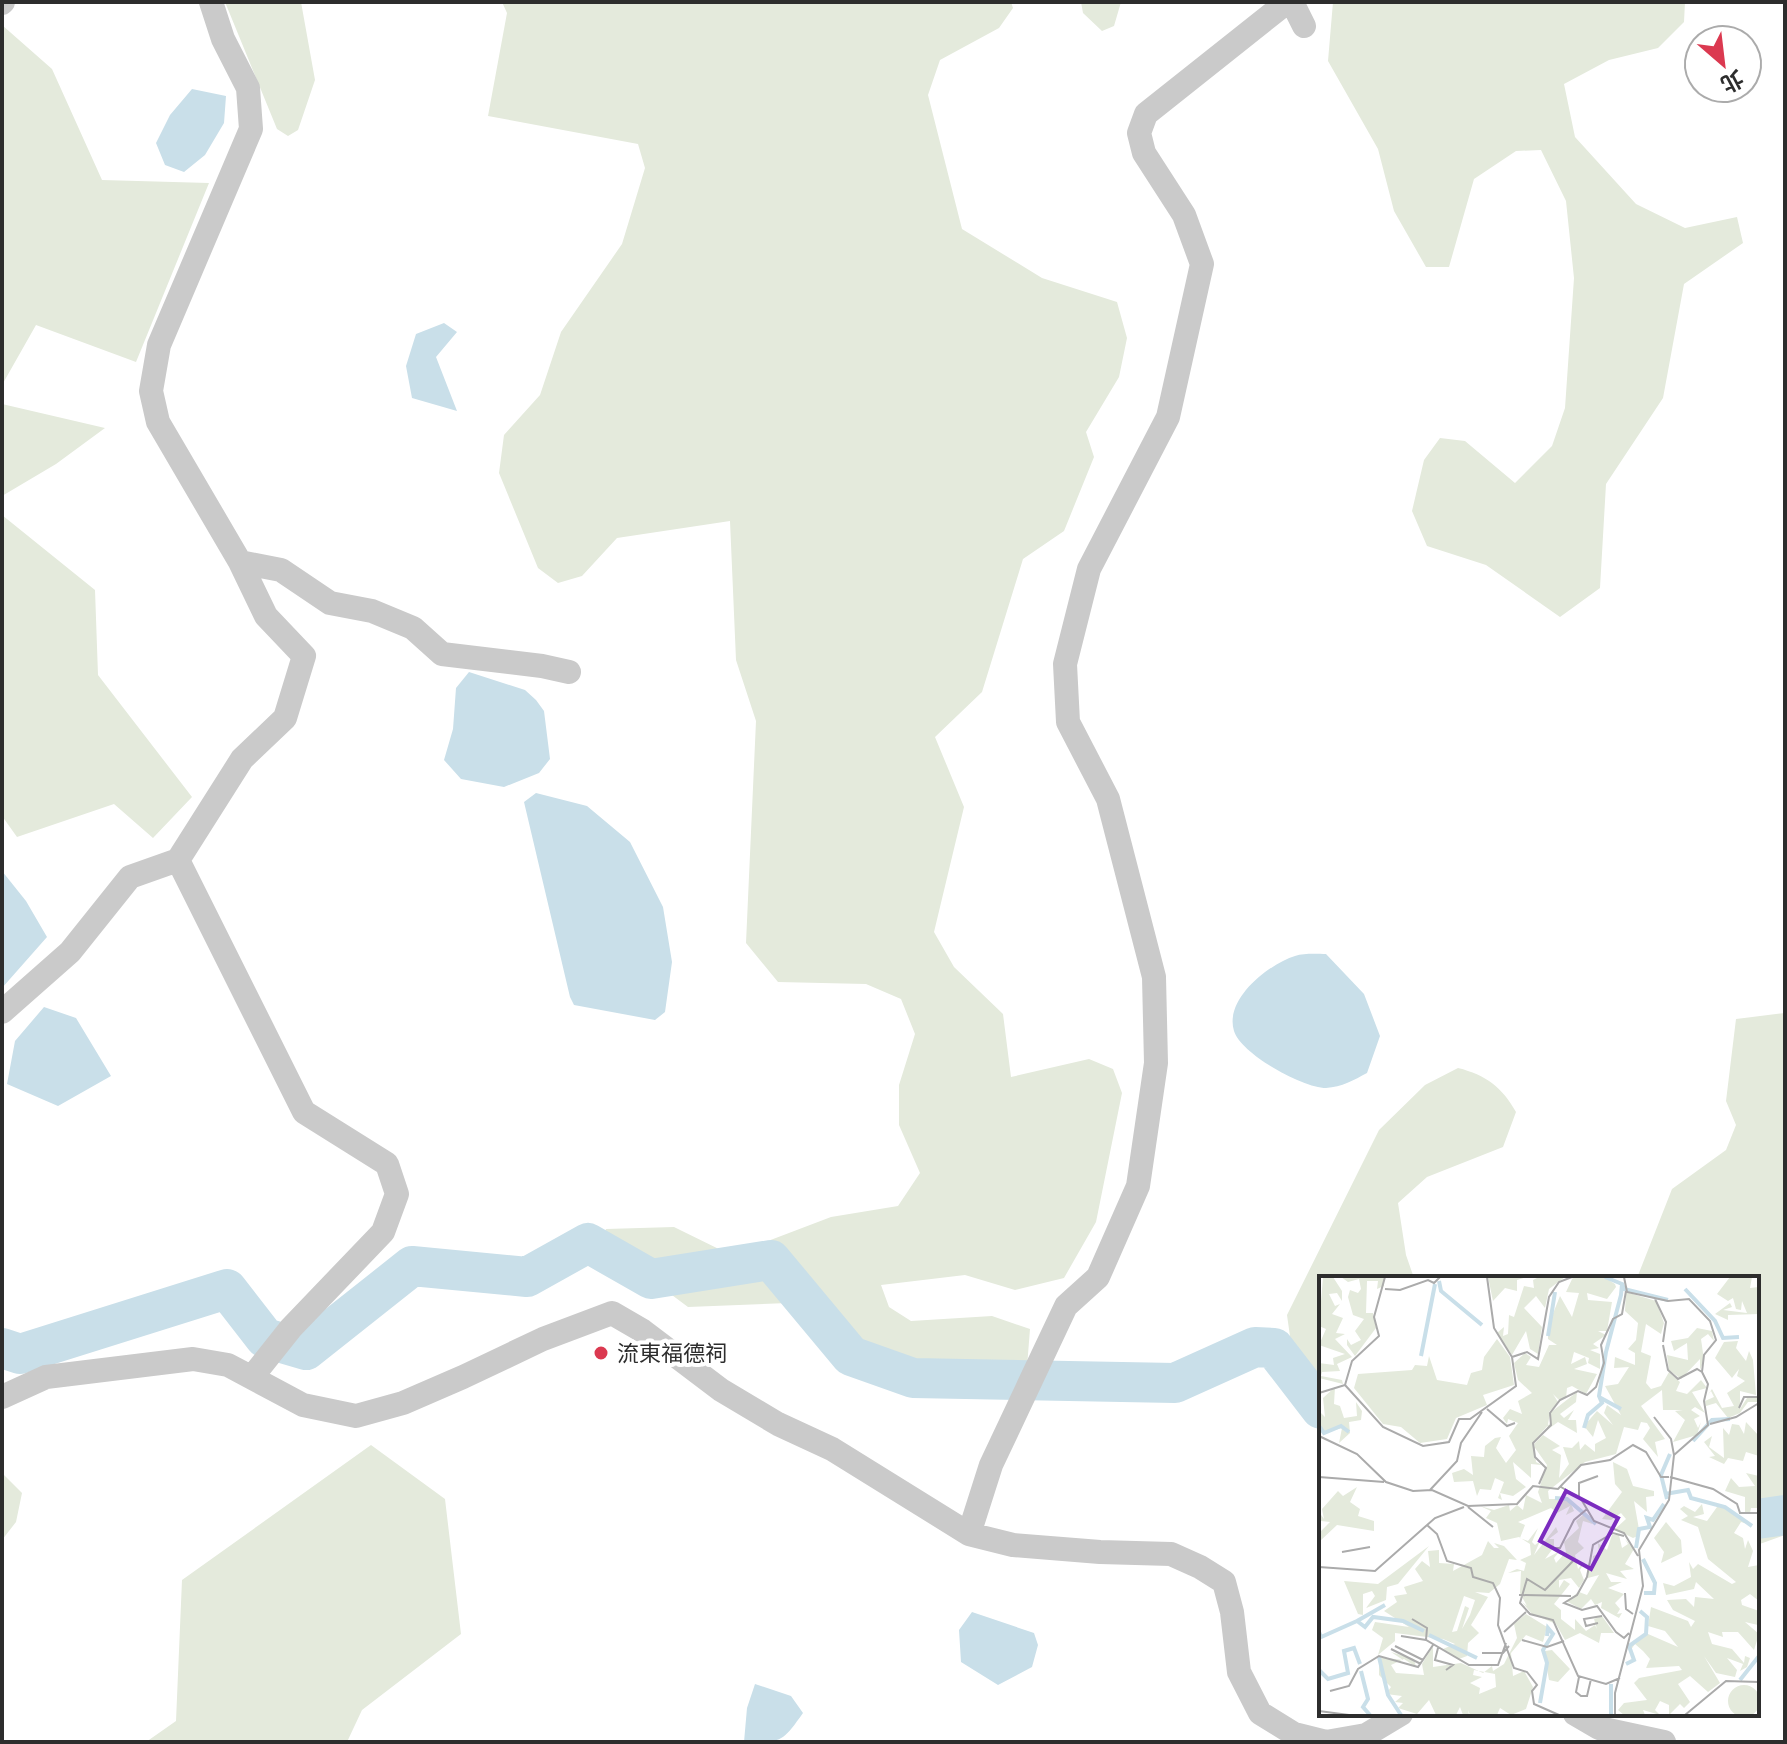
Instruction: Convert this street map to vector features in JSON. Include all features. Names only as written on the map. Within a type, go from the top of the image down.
[{"type":"street","points":[[2,1012],[70,952],[130,877],[178,860],[242,759],[285,718],[304,656],[266,616],[240,562],[158,422],[151,391],[159,345],[251,129],[248,88],[223,39],[211,2]]},
{"type":"street","points":[[969,1534],[991,1465],[1066,1306],[1098,1277],[1138,1186],[1156,1063],[1154,977],[1108,799],[1068,722],[1065,664],[1089,569],[1168,417],[1202,264],[1184,215],[1144,153],[1139,133],[1146,114],[1289,2],[1304,26]]},
{"type":"street","points":[[240,562],[281,570],[330,603],[372,611],[413,628],[442,654],[569,672]]},
{"type":"street","points":[[178,860],[304,1112],[387,1164],[397,1194],[383,1232],[291,1328],[252,1377]]},
{"type":"street","points":[[2,1397],[46,1377],[193,1359],[228,1365],[303,1405],[356,1416],[403,1403],[543,1339],[612,1313],[643,1331],[721,1390],[778,1424],[832,1449],[969,1534],[1013,1545],[1171,1554],[1200,1567],[1224,1582],[1232,1612],[1239,1672],[1260,1713],[1294,1734],[1326,1742],[1339,1741],[1366,1735],[1398,1716]]},
{"type":"street","points":[[1578,1716],[1599,1728],[1664,1742]]},
{"type":"shaded area","points":[[225,2],[301,2],[315,80],[298,130],[288,136],[277,129]]},
{"type":"shaded area","points":[[502,2],[1011,2],[1013,8],[999,28],[940,60],[928,95],[962,229],[1042,278],[1117,302],[1127,338],[1119,377],[1086,432],[1094,457],[1064,531],[1023,559],[982,692],[935,737],[964,807],[934,932],[954,967],[1003,1014],[1011,1077],[1089,1059],[1113,1069],[1122,1093],[1096,1222],[1064,1278],[1015,1290],[965,1275],[881,1285],[889,1307],[911,1321],[992,1316],[1030,1329],[1027,1367],[979,1381],[852,1370],[815,1302],[688,1307],[601,1242],[606,1229],[674,1227],[731,1255],[831,1217],[898,1206],[920,1173],[899,1125],[899,1085],[915,1034],[901,999],[866,984],[778,982],[746,943],[756,721],[736,660],[730,521],[617,538],[582,576],[558,583],[538,568],[499,473],[504,435],[540,395],[561,332],[622,244],[645,168],[638,144],[488,116],[507,13]]},
{"type":"shaded area","points":[[1081,2],[1121,2],[1114,26],[1102,31],[1083,13]]},
{"type":"shaded area","points":[[1333,2],[1685,2],[1684,22],[1658,48],[1609,60],[1564,84],[1575,137],[1636,204],[1685,228],[1737,217],[1743,243],[1684,284],[1663,398],[1606,484],[1600,588],[1560,617],[1486,565],[1427,546],[1412,511],[1424,460],[1440,438],[1465,441],[1515,483],[1552,446],[1565,408],[1574,278],[1566,201],[1541,150],[1516,151],[1474,179],[1449,267],[1426,267],[1394,211],[1378,149],[1328,61]]},
{"type":"shaded area","points":[[2,25],[52,69],[102,180],[209,183],[136,362],[36,325],[2,385]]},
{"type":"shaded area","points":[[2,404],[105,428],[56,464],[2,496]]},
{"type":"shaded area","points":[[2,515],[95,590],[98,675],[192,797],[153,838],[114,804],[17,837],[2,816]]},
{"type":"shaded area","points":[[1785,1013],[1785,1535],[1759,1544],[1759,1276],[1638,1276],[1672,1189],[1726,1150],[1736,1125],[1726,1101],[1736,1019]]},
{"type":"shaded area","points":[[1458,1068],[1492,1083],[1516,1112],[1503,1147],[1427,1177],[1398,1203],[1406,1255],[1413,1276],[1319,1276],[1319,1411],[1296,1379],[1287,1315],[1379,1130],[1425,1085]]},
{"type":"shaded area","points":[[371,1445],[445,1499],[461,1634],[362,1710],[347,1742],[146,1742],[176,1721],[182,1580]]},
{"type":"shaded area","points":[[2,1473],[22,1493],[16,1522],[2,1540]]},
{"type":"water","points":[[192,89],[226,96],[224,123],[205,155],[184,172],[165,165],[156,143],[170,115]]},
{"type":"water","points":[[444,323],[457,332],[436,357],[457,411],[412,398],[406,366],[416,334]]},
{"type":"water","points":[[469,672],[525,690],[544,711],[550,759],[539,773],[504,787],[461,779],[444,760],[453,729],[456,688]]},
{"type":"water","points":[[536,793],[587,806],[630,842],[663,907],[672,962],[665,1012],[655,1020],[574,1005],[524,802]]},
{"type":"water","points":[[2,871],[26,901],[47,937],[2,988]]},
{"type":"water","points":[[1326,954],[1364,994],[1380,1036],[1367,1073],[1343,1085],[1326,1088],[1289,1076],[1260,1059],[1239,1040],[1233,1019],[1242,995],[1273,967],[1299,955]]},
{"type":"water","points":[[44,1007],[76,1018],[111,1076],[58,1106],[7,1084],[15,1041]]},
{"type":"water","points":[[972,1612],[1034,1633],[1038,1645],[1032,1667],[998,1685],[961,1662],[959,1630]]},
{"type":"water","points":[[755,1684],[791,1696],[803,1713],[790,1731],[779,1739],[744,1742],[747,1708]]},
{"type":"waterway","points":[[2,1348],[20,1354],[227,1289],[265,1338],[306,1350],[412,1266],[527,1277],[588,1243],[651,1279],[771,1260],[851,1356],[913,1378],[1175,1383],[1255,1347],[1274,1348],[1319,1406]]},
{"type":"waterway","points":[[1759,1519],[1785,1515]]},
{"type":"place","name":"流東福德祠","points":[[601,1353]]}]
